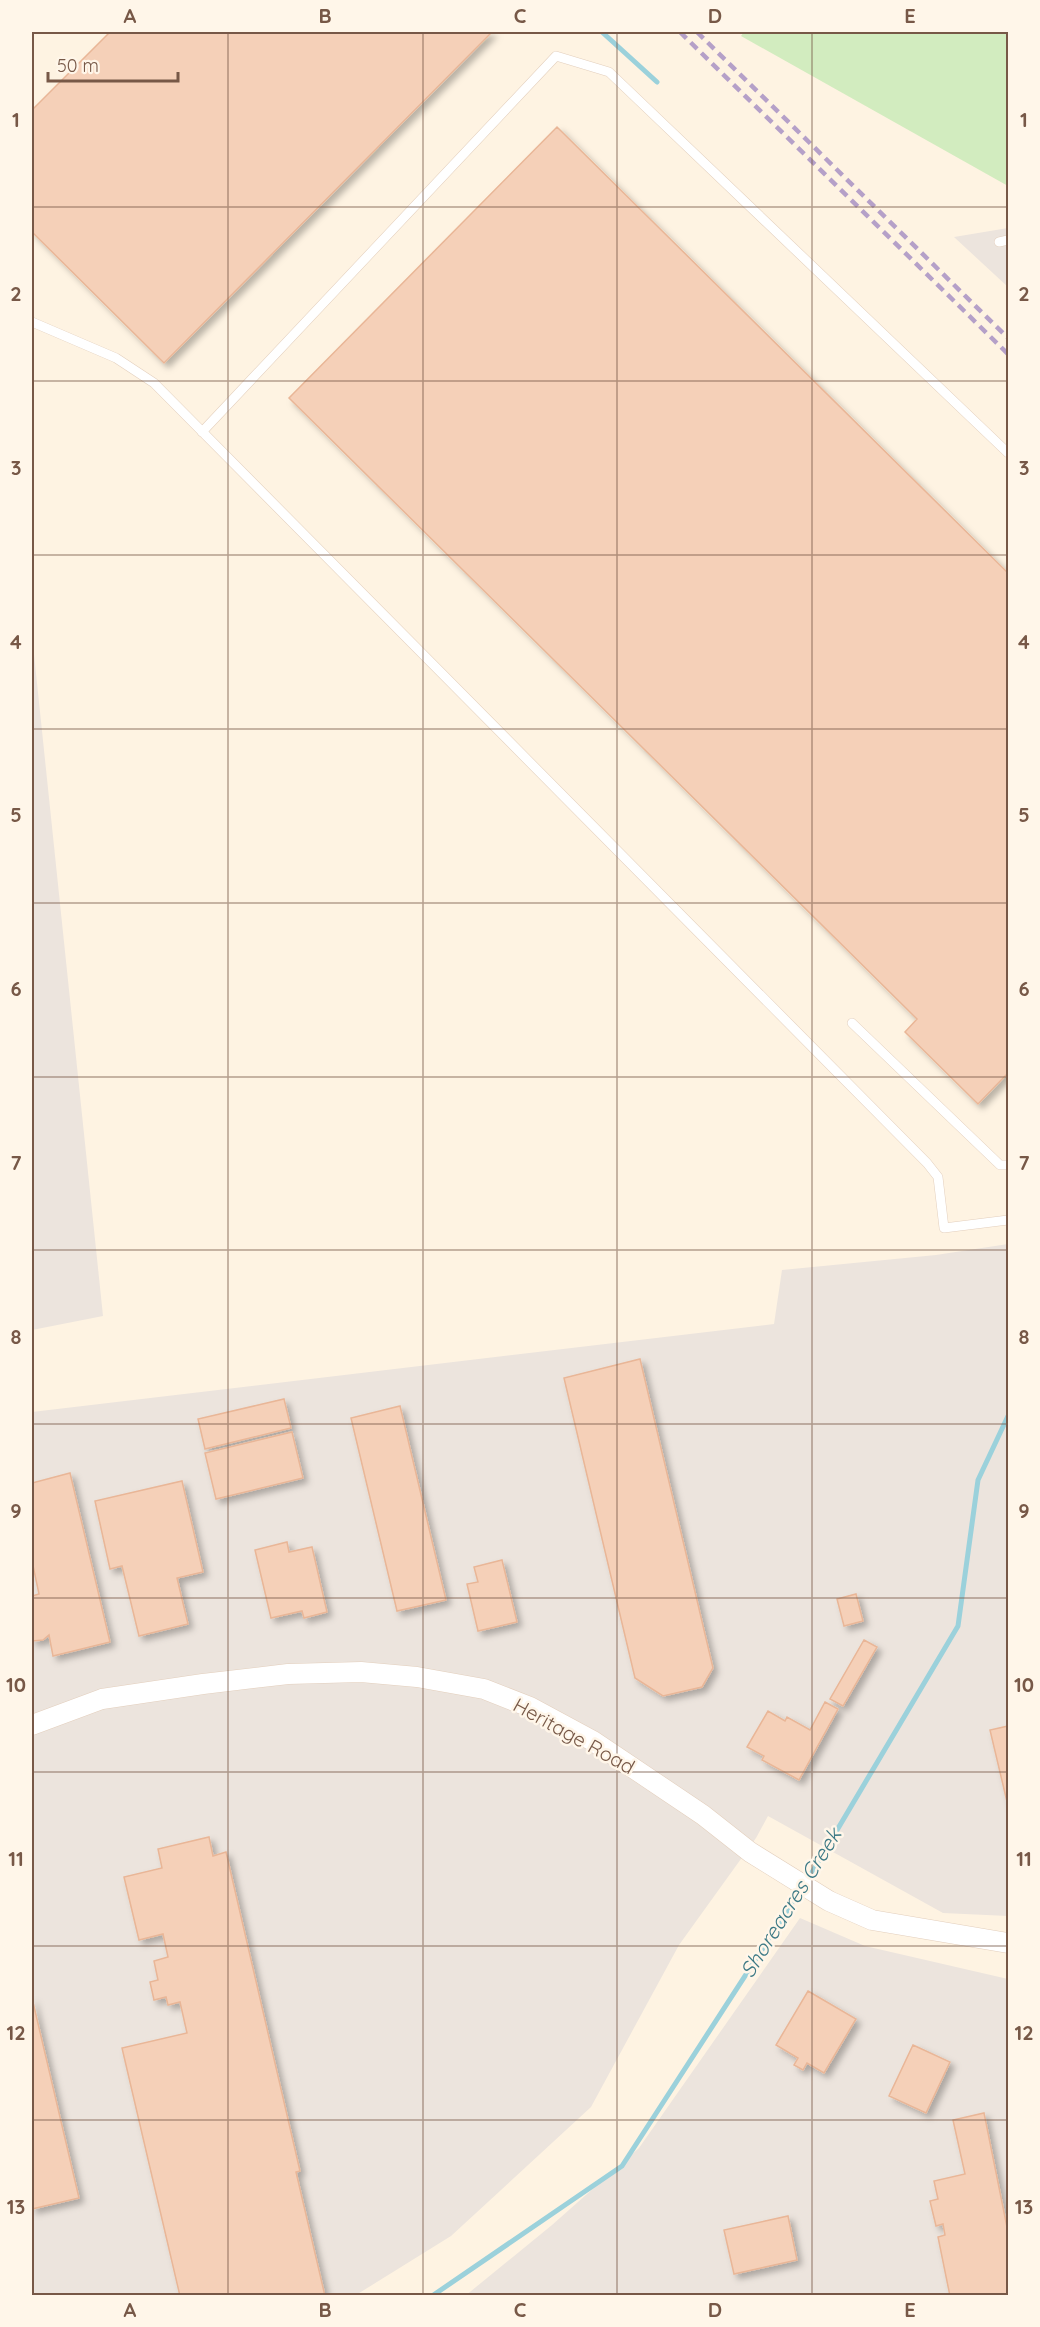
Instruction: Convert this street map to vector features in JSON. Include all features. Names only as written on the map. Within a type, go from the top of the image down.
[{"type":"street","name":"Heritage Road","points":[[32,1725],[102,1699],[288,1674],[361,1672],[417,1677],[484,1689],[530,1707],[592,1741],[644,1775],[750,1852],[829,1901],[872,1920],[1008,1943]]},
{"type":"lane","points":[[202,432],[556,56],[609,72],[1008,453]]},
{"type":"lane","points":[[32,322],[125,364],[154,383],[927,1163],[938,1178],[944,1228],[1008,1220]]},
{"type":"lane","points":[[852,1023],[1000,1165],[1008,1165]]},
{"type":"shaded area","points":[[1008,228],[1008,287],[954,237]]},
{"type":"shaded area","points":[[32,635],[103,1316],[32,1330]]},
{"type":"shaded area","points":[[1008,1244],[1008,1916],[943,1913],[768,1816],[756,1838],[679,1945],[591,2107],[451,2236],[356,2295],[32,2295],[32,1412],[774,1324],[782,1270],[936,1255]]},
{"type":"shaded area","points":[[800,1918],[865,1946],[1008,1979],[1008,2295],[465,2296],[552,2225],[639,2148]]},
{"type":"green space","points":[[744,32],[1008,32],[1008,186],[741,36]]},
{"type":"building","points":[[110,32],[492,32],[164,363],[32,232],[32,110]]},
{"type":"building","points":[[557,127],[1008,573],[1008,1073],[978,1104],[905,1032],[917,1019],[289,398]]},
{"type":"building","points":[[640,1359],[713,1668],[702,1687],[663,1696],[635,1678],[564,1378]]},
{"type":"building","points":[[284,1399],[291,1428],[205,1449],[198,1419]]},
{"type":"building","points":[[400,1406],[446,1600],[397,1611],[351,1418]]},
{"type":"building","points":[[292,1432],[303,1478],[216,1499],[205,1453]]},
{"type":"building","points":[[70,1473],[110,1642],[53,1656],[49,1635],[43,1640],[32,1641],[32,1596],[39,1594],[32,1561],[32,1483]]},
{"type":"building","points":[[182,1481],[203,1572],[177,1578],[188,1624],[139,1636],[122,1566],[110,1569],[95,1501]]},
{"type":"building","points":[[287,1542],[289,1552],[312,1547],[327,1612],[304,1618],[302,1611],[271,1618],[255,1550]]},
{"type":"building","points":[[502,1560],[517,1622],[478,1631],[467,1584],[478,1582],[474,1567]]},
{"type":"building","points":[[856,1594],[863,1621],[844,1626],[837,1599]]},
{"type":"building","points":[[864,1640],[877,1647],[843,1706],[830,1699]]},
{"type":"building","points":[[825,1702],[838,1709],[799,1780],[762,1760],[764,1756],[747,1747],[768,1711],[785,1721],[787,1717],[810,1730]]},
{"type":"building","points":[[1008,1726],[1008,1806],[990,1730]]},
{"type":"building","points":[[209,1837],[213,1856],[226,1852],[300,2171],[296,2172],[325,2296],[180,2296],[122,2048],[187,2033],[180,2002],[168,2005],[166,1997],[154,2000],[150,1982],[158,1980],[154,1961],[168,1957],[163,1934],[139,1940],[124,1877],[162,1868],[158,1849]]},
{"type":"building","points":[[808,1991],[856,2019],[824,2073],[807,2063],[803,2070],[794,2065],[798,2058],[776,2045]]},
{"type":"building","points":[[32,1998],[79,2198],[32,2209]]},
{"type":"building","points":[[913,2045],[950,2062],[926,2113],[889,2096]]},
{"type":"building","points":[[984,2113],[1008,2232],[1008,2296],[950,2296],[938,2237],[945,2235],[943,2224],[936,2226],[930,2201],[938,2199],[934,2181],[965,2174],[953,2120]]},
{"type":"building","points":[[788,2216],[797,2260],[734,2274],[724,2230]]},
{"type":"waterway","points":[[602,32],[657,82]]},
{"type":"waterway","name":"Shoreacres Creek","points":[[432,2296],[622,2166],[811,1874],[958,1626],[978,1480],[1008,1416]]},
{"type":"railway","points":[[680,32],[1008,354]]},
{"type":"railway","points":[[697,32],[1008,338]]}]
